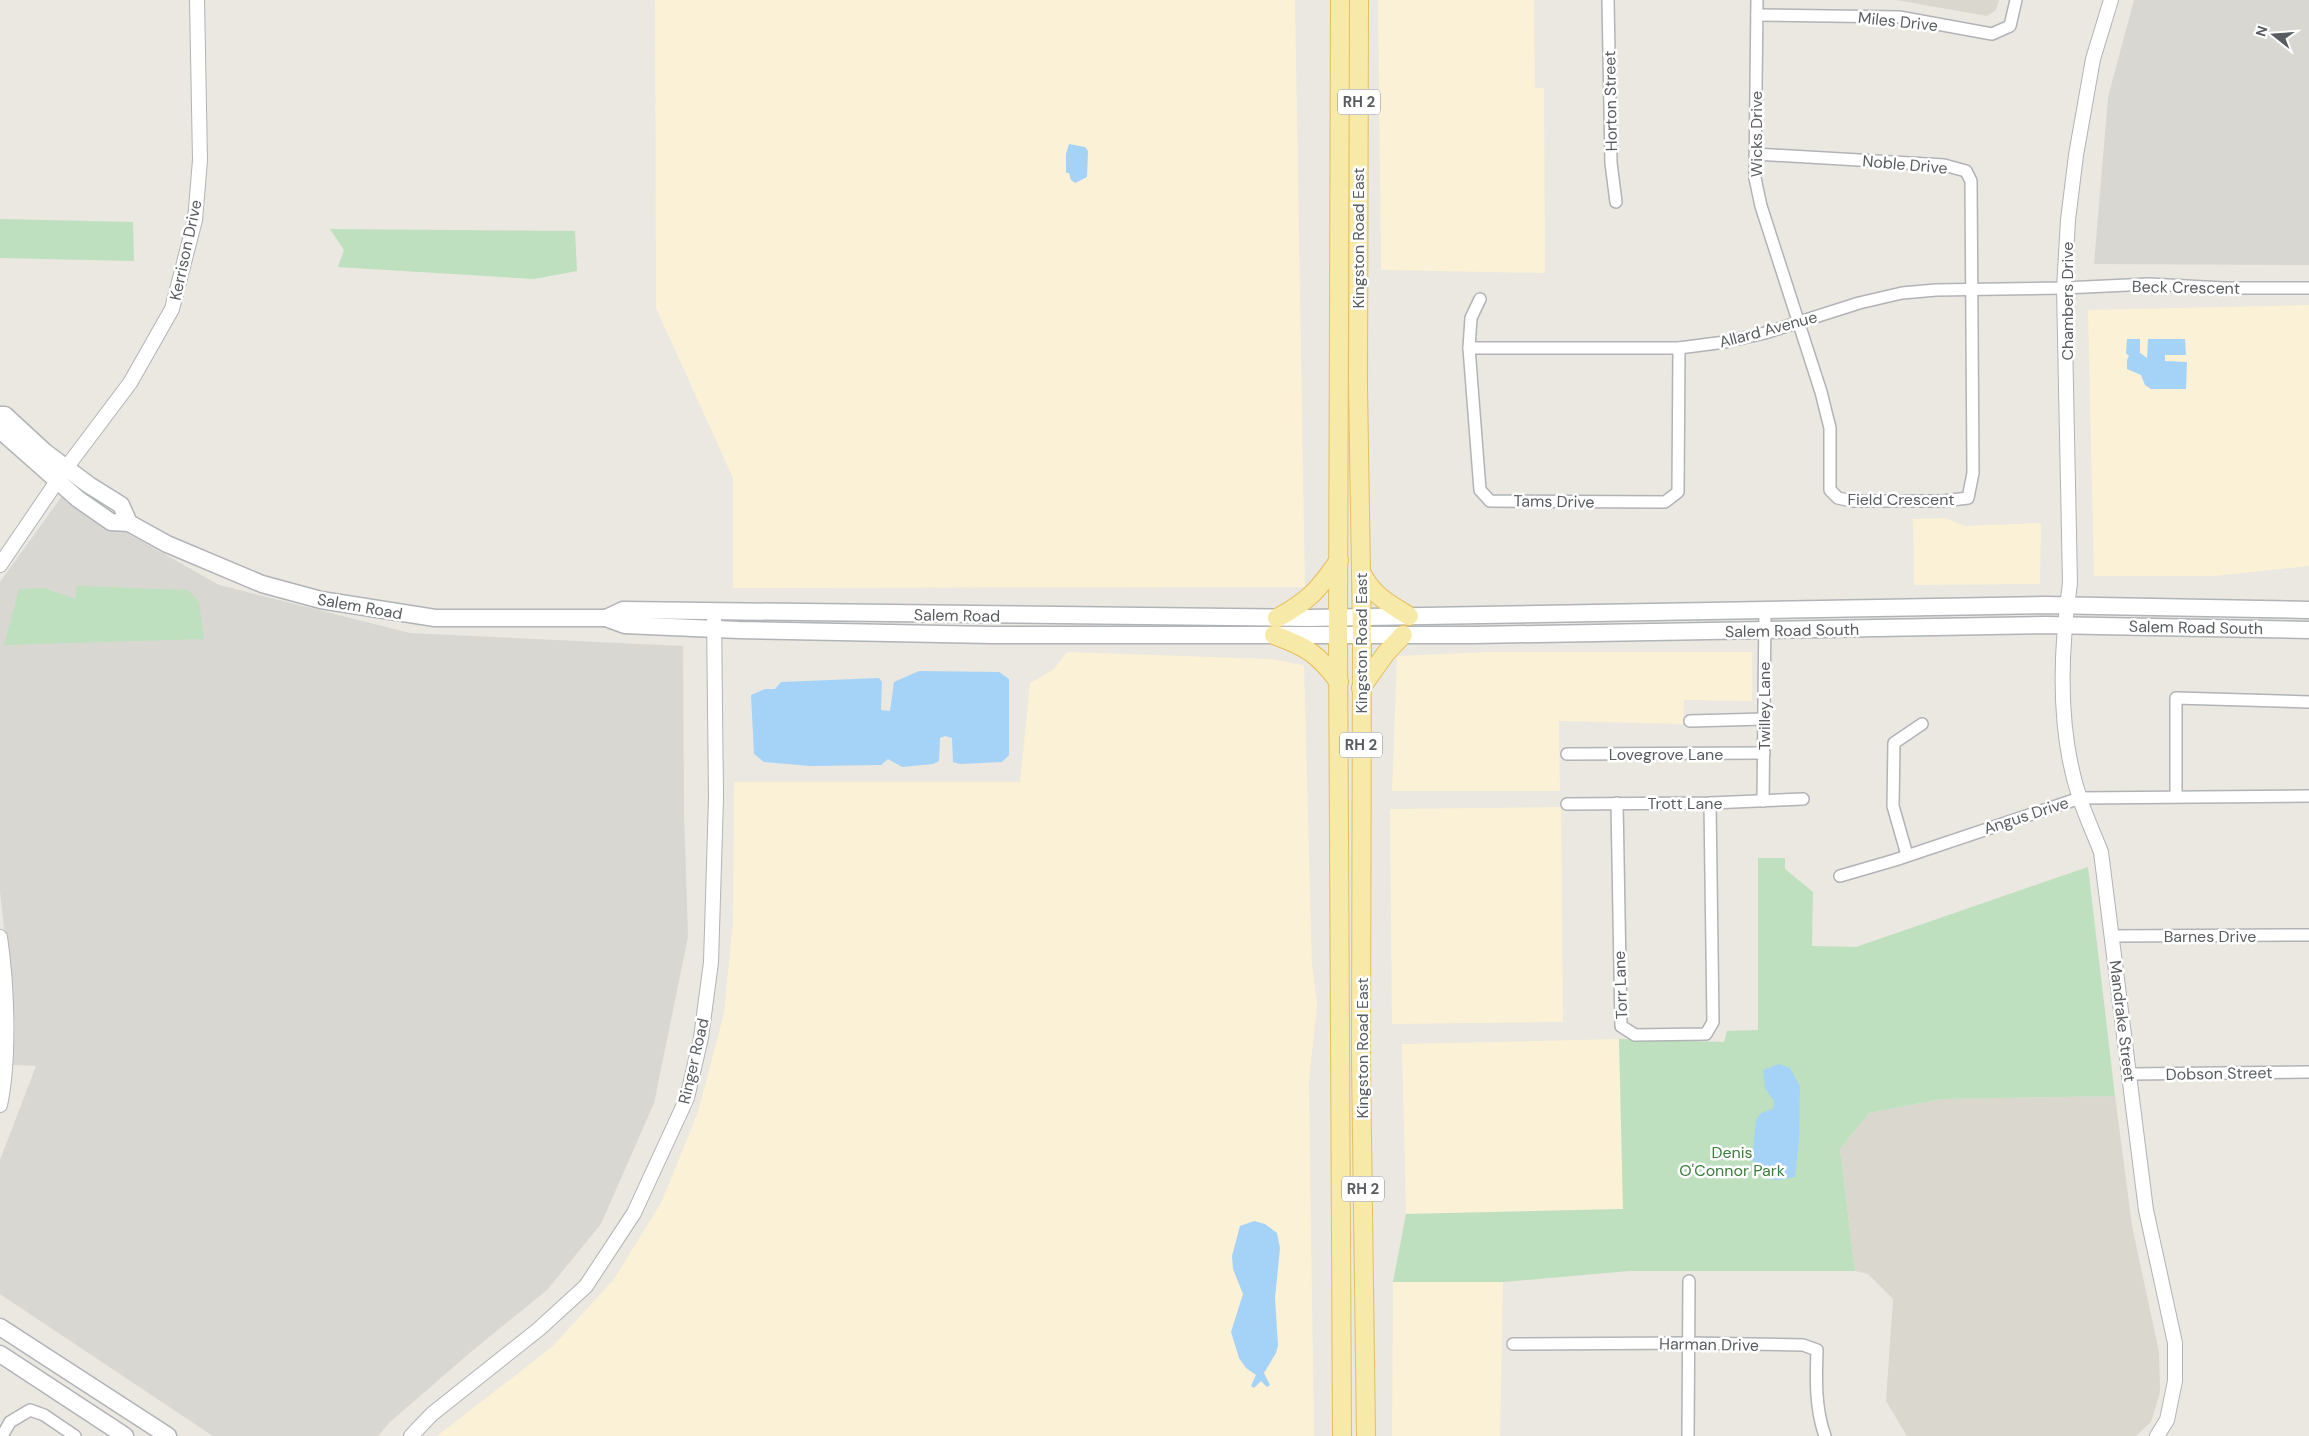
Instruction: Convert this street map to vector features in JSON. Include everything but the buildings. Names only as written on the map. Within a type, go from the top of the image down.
[{"type":"main road","name":"Kingston Road East","points":[[1340,0],[1340,560],[1338,635],[1342,1436]]},
{"type":"main road","name":"Kingston Road East","points":[[1359,0],[1358,387],[1362,635],[1361,1053],[1366,1436]]},
{"type":"main road","name":"Salem Road","points":[[0,415],[5,415],[45,452],[78,499],[110,522],[129,523],[167,544],[262,584],[321,600],[435,618],[606,618],[625,625],[713,629],[991,635],[1275,627],[1309,618]]},
{"type":"main road","name":"Salem Road","points":[[0,430],[62,474]]},
{"type":"main road","points":[[1339,682],[1323,662],[1275,627],[1318,590],[1340,560]]},
{"type":"main road","points":[[1361,571],[1368,587],[1381,599],[1409,616]]},
{"type":"main road","name":"Salem Road South","points":[[1309,618],[2067,606],[2309,610]]},
{"type":"main road","name":"Salem Road","points":[[606,618],[623,610],[1275,627]]},
{"type":"main road","name":"Salem Road South","points":[[1275,627],[1338,635],[1765,631],[2065,625],[2309,630]]},
{"type":"main road","points":[[1361,688],[1386,653],[1403,635]]},
{"type":"main road","points":[[0,1327],[168,1436]]},
{"type":"main road","points":[[0,1354],[125,1436]]},
{"type":"street","name":"Kerrison Drive","points":[[0,565],[62,474],[130,383],[172,309],[194,220],[200,160],[197,0]]},
{"type":"street","name":"Horton Street","points":[[1608,0],[1611,163],[1616,202]]},
{"type":"street","name":"Wicks Drive","points":[[1757,0],[1755,178],[1761,206],[1798,322]]},
{"type":"street","name":"Miles Drive","points":[[1757,15],[1898,18],[1992,34],[2010,26],[2016,0]]},
{"type":"street","name":"Chambers Drive","points":[[2067,606],[2070,573],[2064,288],[2068,220],[2076,155],[2093,59],[2111,0]]},
{"type":"street","name":"Noble Drive","points":[[1755,154],[1944,165],[1966,171],[1971,181],[1971,288]]},
{"type":"street","name":"Beck Crescent","points":[[2064,288],[2149,284],[2224,288],[2309,288]]},
{"type":"street","name":"Allard Avenue","points":[[1469,348],[1679,348],[1725,342],[1859,303],[1902,293],[1971,288],[2064,288]]},
{"type":"street","name":"Field Crescent","points":[[1798,322],[1830,428],[1830,490],[1838,498],[1852,501],[1943,501],[1968,498],[1973,473],[1971,288]]},
{"type":"street","name":"Tams Drive","points":[[1480,299],[1471,318],[1469,348],[1480,490],[1490,501],[1665,502],[1678,492],[1679,348]]},
{"type":"street","name":"Mandrake Street","points":[[2067,606],[2065,625],[2064,722],[2080,798],[2101,852],[2146,1210],[2174,1337],[2176,1354],[2175,1381],[2167,1420],[2158,1436]]},
{"type":"street","name":"Twilley Lane","points":[[1763,801],[1765,611]]},
{"type":"street","name":"Ringer Road","points":[[411,1436],[432,1414],[538,1329],[586,1286],[634,1214],[687,1098],[702,1038],[711,962],[716,798],[714,612]]},
{"type":"street","points":[[2176,796],[2176,698],[2309,702]]},
{"type":"street","points":[[1690,721],[1764,719]]},
{"type":"street","points":[[1907,856],[1893,806],[1894,743],[1922,724]]},
{"type":"street","name":"Lovegrove Lane","points":[[1567,754],[1764,753]]},
{"type":"street","name":"Angus Drive","points":[[1840,876],[1907,856],[2080,798],[2309,796]]},
{"type":"street","name":"Trott Lane","points":[[1567,804],[1710,803],[1803,799]]},
{"type":"street","name":"Torr Lane","points":[[1617,803],[1621,1026],[1635,1035],[1706,1034],[1713,1022],[1710,803]]},
{"type":"street","name":"Barnes Drive","points":[[2112,936],[2309,935]]},
{"type":"street","points":[[0,937],[4,962],[5,1039],[5,1084],[0,1104]]},
{"type":"street","name":"Dobson Street","points":[[2130,1074],[2309,1072]]},
{"type":"street","points":[[1688,1436],[1689,1281]]},
{"type":"street","name":"Harman Drive","points":[[1513,1344],[1689,1343],[1803,1345],[1818,1350],[1816,1376],[1818,1418],[1825,1436]]},
{"type":"street","points":[[2,1436],[10,1422],[30,1410],[44,1415],[75,1436]]},
{"type":"shaded area","points":[[655,0],[1295,0],[1305,587],[733,588],[733,478],[656,308]]},
{"type":"shaded area","points":[[1378,0],[1534,0],[1535,88],[1544,88],[1545,273],[1381,270]]},
{"type":"shaded area","points":[[1896,0],[1999,0],[1996,10],[1987,16]]},
{"type":"shaded area","points":[[2134,0],[2309,0],[2309,265],[2094,264],[2108,97]]},
{"type":"shaded area","points":[[2309,305],[2309,566],[2215,576],[2094,576],[2088,310]]},
{"type":"shaded area","points":[[62,496],[219,585],[410,633],[683,646],[684,813],[688,937],[654,1103],[601,1224],[547,1290],[472,1351],[390,1422],[378,1436],[213,1436],[0,1294],[0,1160],[36,1066],[13,1065],[15,1024],[0,892],[0,582]]},
{"type":"shaded area","points":[[1945,518],[1965,526],[2041,523],[2040,584],[1914,585],[1913,519]]},
{"type":"shaded area","points":[[1067,652],[1271,659],[1304,665],[1312,964],[1317,1005],[1309,1082],[1314,1436],[437,1436],[553,1346],[614,1279],[661,1203],[698,1112],[724,1013],[733,922],[734,782],[1020,782],[1030,683],[1053,670]]},
{"type":"shaded area","points":[[1487,652],[1752,652],[1752,701],[1684,700],[1683,724],[1559,721],[1560,791],[1392,791],[1397,656]]},
{"type":"shaded area","points":[[1561,807],[1563,1022],[1392,1024],[1390,809]]},
{"type":"shaded area","points":[[1619,1039],[1623,1209],[1406,1214],[1402,1044]]},
{"type":"shaded area","points":[[2115,1096],[2132,1226],[2159,1352],[2160,1392],[2151,1422],[2136,1436],[1907,1436],[1886,1401],[1893,1299],[1868,1274],[1855,1271],[1840,1149],[1869,1113],[1942,1099]]},
{"type":"shaded area","points":[[1393,1282],[1503,1282],[1500,1436],[1392,1436]]},
{"type":"green space","points":[[0,219],[133,222],[134,261],[0,258]]},
{"type":"green space","points":[[330,229],[575,231],[577,271],[534,279],[338,267],[344,250]]},
{"type":"green space","points":[[77,586],[188,590],[199,602],[204,639],[4,645],[19,589],[44,588],[75,599]]},
{"type":"green space","name":"Denis O'Connor Park","points":[[1758,858],[1785,858],[1785,869],[1813,892],[1812,946],[1856,947],[2088,867],[2115,1096],[1942,1099],[1869,1113],[1840,1149],[1855,1271],[1629,1271],[1503,1282],[1393,1282],[1406,1214],[1623,1209],[1619,1039],[1724,1042],[1727,1031],[1758,1030]]},
{"type":"water","points":[[1069,144],[1085,147],[1088,151],[1087,177],[1075,183],[1071,180],[1069,173],[1066,173],[1066,154]]},
{"type":"water","points":[[2127,339],[2140,339],[2140,353],[2147,358],[2148,339],[2185,339],[2186,355],[2165,355],[2165,361],[2187,362],[2186,389],[2151,389],[2145,385],[2141,375],[2127,369],[2129,356],[2126,353]]},
{"type":"water","points":[[919,671],[999,672],[1009,679],[1009,755],[1002,762],[960,764],[953,762],[952,738],[945,736],[940,738],[939,761],[933,764],[902,767],[888,759],[881,765],[810,766],[764,762],[754,754],[751,695],[765,689],[775,689],[781,682],[879,678],[882,682],[881,710],[890,711],[894,682]]},
{"type":"water","points":[[1779,1064],[1790,1068],[1800,1086],[1799,1141],[1795,1177],[1774,1180],[1765,1177],[1752,1159],[1756,1120],[1761,1113],[1773,1109],[1774,1101],[1765,1088],[1763,1070]]},
{"type":"water","points":[[1254,1221],[1265,1224],[1277,1233],[1280,1248],[1275,1298],[1278,1345],[1276,1353],[1264,1373],[1270,1385],[1267,1387],[1261,1381],[1254,1388],[1251,1386],[1256,1375],[1246,1368],[1239,1358],[1231,1332],[1243,1294],[1233,1269],[1232,1256],[1240,1226]]}]
